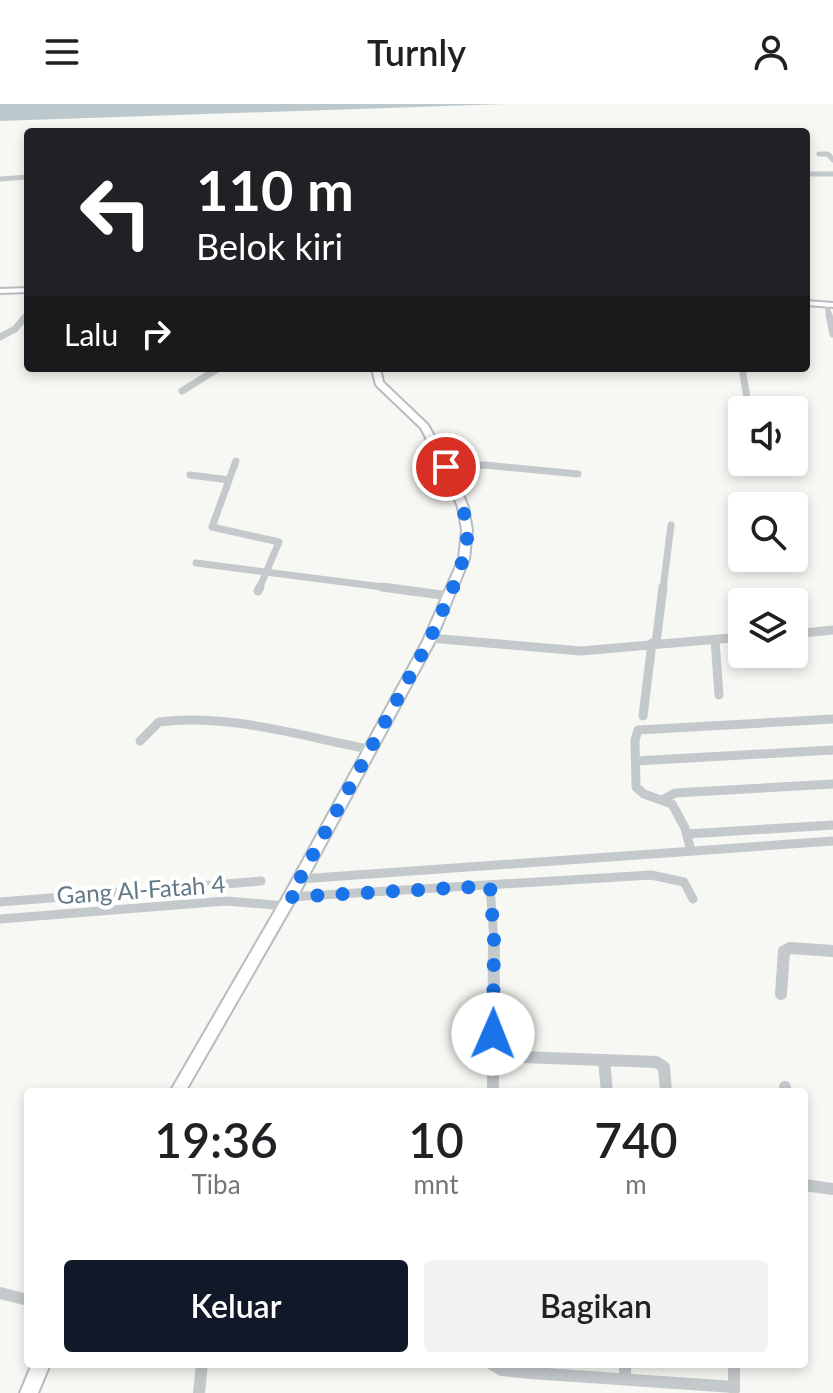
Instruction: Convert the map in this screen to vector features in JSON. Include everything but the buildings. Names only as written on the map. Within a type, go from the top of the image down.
[{"type":"street","points":[[819,154],[828,154],[833,160]]},
{"type":"street","points":[[810,174],[833,174]]},
{"type":"street","points":[[0,179],[24,177]]},
{"type":"street","points":[[0,291],[24,290]]},
{"type":"street","points":[[810,303],[830,305],[833,334]]},
{"type":"street","points":[[0,337],[15,329],[24,319]]},
{"type":"street","points":[[182,391],[213,372]]},
{"type":"street","points":[[179,1088],[293,893],[430,638],[464,559],[467,530],[463,507],[446,467],[425,427],[379,383],[377,372]]},
{"type":"street","points":[[742,372],[743,388],[748,396]]},
{"type":"street","points":[[236,461],[211,525],[216,529],[279,542],[258,591]]},
{"type":"street","points":[[446,467],[485,465],[578,474]]},
{"type":"street","points":[[190,475],[229,480]]},
{"type":"street","points":[[643,716],[671,525]]},
{"type":"street","points":[[196,563],[449,596]]},
{"type":"street","points":[[808,633],[833,630]]},
{"type":"street","points":[[430,638],[581,651],[728,639]]},
{"type":"street","points":[[715,640],[719,695]]},
{"type":"street","points":[[691,851],[687,834],[672,804],[644,794],[636,787],[635,740],[641,729],[833,719]]},
{"type":"street","points":[[140,741],[159,722],[183,720],[238,726],[369,749]]},
{"type":"street","points":[[636,761],[833,750]]},
{"type":"street","points":[[664,799],[675,793],[833,784]]},
{"type":"street","points":[[687,834],[833,825]]},
{"type":"street","points":[[794,828],[800,844]]},
{"type":"street","points":[[293,893],[691,851],[833,841]]},
{"type":"street","points":[[293,893],[668,876],[684,882],[693,899]]},
{"type":"street","points":[[0,902],[261,881]]},
{"type":"street","points":[[490,886],[494,938],[493,1088]]},
{"type":"street","name":"Gang Al-Fatah 4","points":[[0,919],[293,893]]},
{"type":"street","points":[[781,994],[784,951],[790,948],[833,951]]},
{"type":"street","points":[[493,1056],[661,1063],[665,1088]]},
{"type":"street","points":[[604,1060],[607,1088]]},
{"type":"street","points":[[808,1186],[833,1189]]},
{"type":"street","points":[[0,1293],[24,1299]]},
{"type":"street","points":[[29,1393],[39,1368]]},
{"type":"street","points":[[199,1393],[202,1368]]},
{"type":"street","points":[[499,1368],[531,1373],[625,1371],[734,1390],[734,1368]]},
{"type":"shaded area","points":[[0,104],[504,104],[0,121]]},
{"type":"route","points":[[446,467],[463,507],[467,530],[459,574],[429,641],[290,897],[490,886],[494,938],[493,1034]]}]
